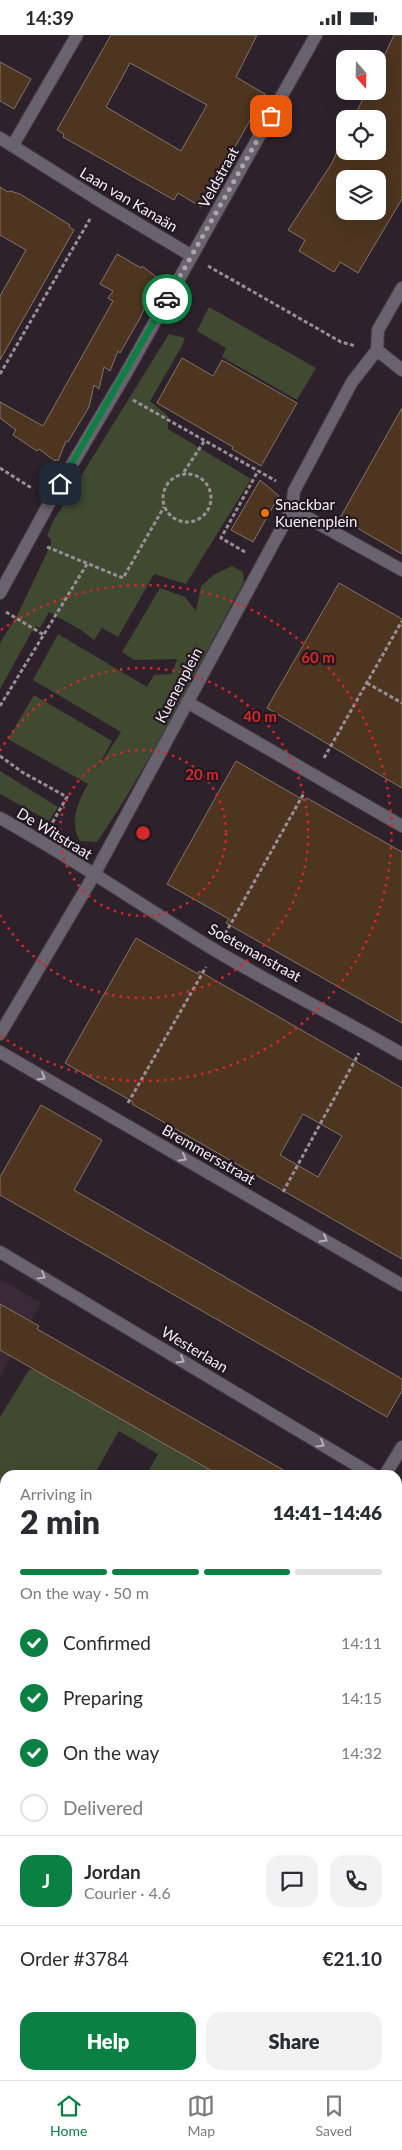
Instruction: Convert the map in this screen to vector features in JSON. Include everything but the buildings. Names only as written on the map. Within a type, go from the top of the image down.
[{"type":"street","points":[[13,145],[77,35]]},
{"type":"street","name":"Veldstraat","points":[[192,256],[316,35]]},
{"type":"street","name":"Laan van Kanaän","points":[[0,138],[192,256]]},
{"type":"street","points":[[0,593],[51,500],[192,256]]},
{"type":"street","points":[[402,288],[378,330],[376,349],[402,370]]},
{"type":"street","name":"Kuenenplein","points":[[0,1034],[94,875],[292,509],[294,491],[352,382],[376,349]]},
{"type":"street","points":[[292,509],[402,570]]},
{"type":"street","points":[[187,702],[402,826]]},
{"type":"street","name":"De Witstraat","points":[[0,819],[42,841],[94,875]]},
{"type":"street","name":"Soetemanstraat","points":[[94,875],[215,950],[370,1034],[402,1054]]},
{"type":"street","name":"Bremmersstraat","points":[[0,1053],[402,1285]]},
{"type":"street","name":"Westerlaan","points":[[0,1252],[365,1470]]},
{"type":"street","points":[[388,1470],[402,1447]]},
{"type":"path","points":[[0,374],[82,231]]},
{"type":"path","points":[[192,256],[341,343],[376,349]]},
{"type":"path","points":[[116,390],[294,491]]},
{"type":"path","points":[[29,540],[123,578],[164,507],[164,491],[167,483],[184,472],[204,440]]},
{"type":"path","points":[[0,468],[51,500]]},
{"type":"path","points":[[258,471],[221,538],[262,563]]},
{"type":"path","points":[[164,507],[174,520],[181,522],[197,520],[204,516],[210,506],[210,495],[207,485],[201,477],[193,473],[184,472]]},
{"type":"path","points":[[0,706],[87,564]]},
{"type":"path","points":[[0,609],[44,635]]},
{"type":"path","points":[[118,1121],[402,621]]},
{"type":"path","points":[[367,683],[402,703]]},
{"type":"path","points":[[0,756],[22,772],[67,797],[42,841]]},
{"type":"path","points":[[273,1210],[370,1034]]},
{"type":"shaded area","points":[[0,1279],[41,1303],[0,1376]]},
{"type":"green space","points":[[209,307],[316,368],[297,400],[222,357],[226,348],[197,331]]},
{"type":"green space","points":[[169,334],[185,338],[150,401],[168,416],[168,429],[251,479],[186,584],[154,574],[118,637],[102,628],[94,640],[81,630],[49,612],[40,628],[36,626],[31,633],[0,689],[0,643],[18,614],[51,544],[51,539],[47,536],[53,521]]},
{"type":"green space","points":[[232,566],[243,572],[244,582],[155,747],[97,842],[80,841],[75,827],[76,812],[88,784],[8,739],[34,695],[112,741],[96,771],[121,732],[33,680],[58,634],[147,687],[154,675],[172,674],[177,659],[134,660],[122,652],[160,588],[185,597],[196,611],[201,586],[215,574]]},
{"type":"green space","points":[[0,771],[58,807],[49,821],[0,794]]},
{"type":"green space","points":[[29,1370],[35,1370],[210,1470],[149,1470],[158,1454],[119,1431],[97,1470],[0,1470],[0,1417]]},
{"type":"way so far","points":[[167,299],[271,116]]},
{"type":"place","name":"Snackbar Kuenenplein","points":[[265,513]]},
{"type":"route","points":[[60,484],[125,375],[167,299]]}]
